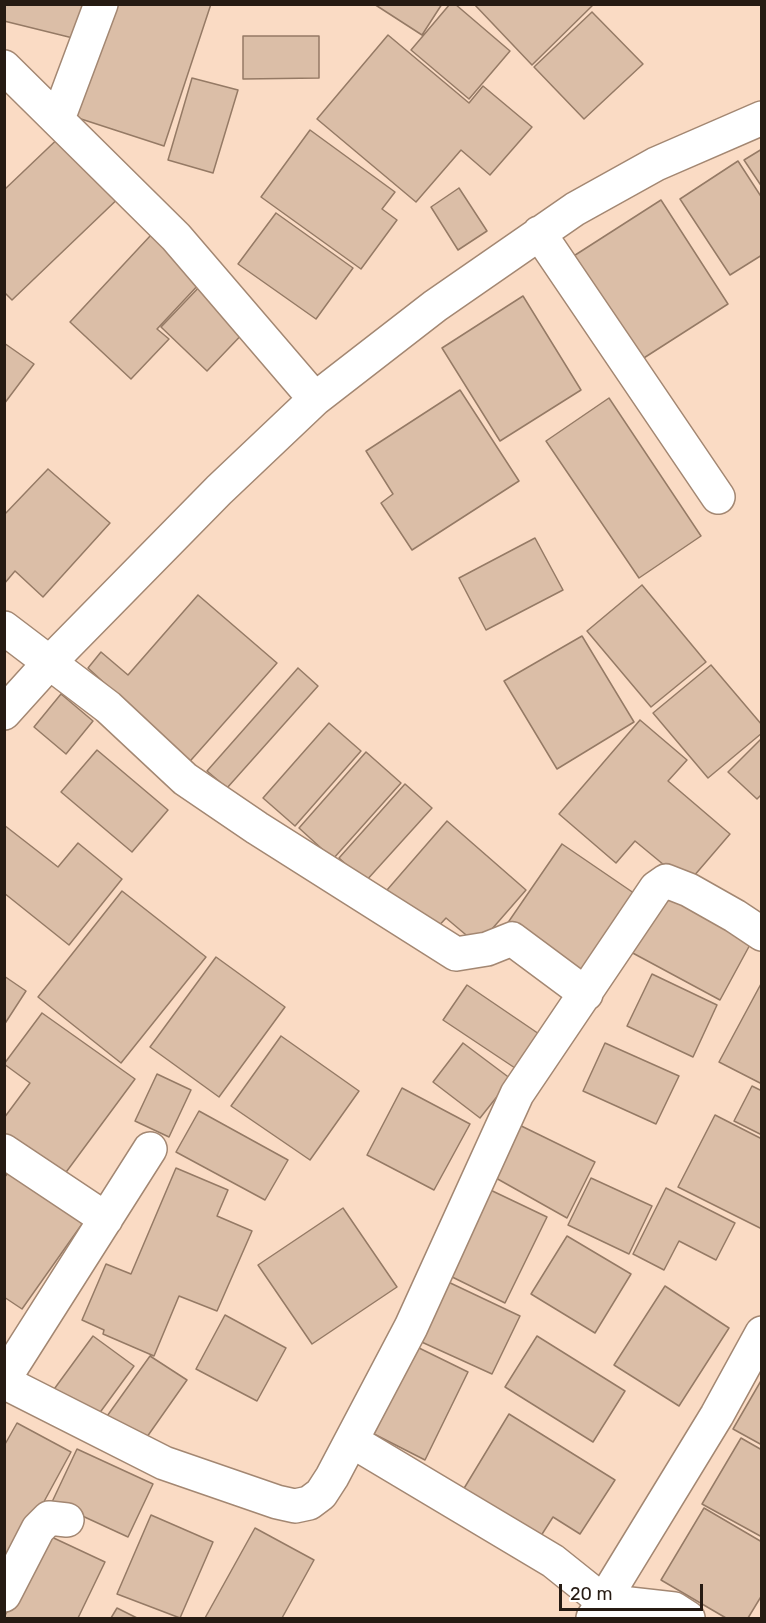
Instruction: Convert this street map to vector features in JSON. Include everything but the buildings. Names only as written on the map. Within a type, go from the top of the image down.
[{"type":"street","points":[[58,119],[101,4]]},
{"type":"street","points":[[9,81],[58,119],[176,237],[315,399]]},
{"type":"street","points":[[4,713],[50,662],[219,490],[315,399],[435,306],[575,209],[656,164],[762,118]]},
{"type":"street","points":[[539,234],[718,497]]},
{"type":"street","points":[[4,628],[108,707],[185,779],[257,828],[456,954],[487,948],[512,939],[586,994]]},
{"type":"street","points":[[150,1149],[4,1381],[164,1463],[295,1506],[309,1503],[321,1494],[352,1441],[411,1327],[510,1107],[656,888],[666,881],[689,890],[762,934]]},
{"type":"street","points":[[4,1151],[106,1219]]},
{"type":"street","points":[[598,1610],[717,1415],[762,1333]]},
{"type":"street","points":[[352,1441],[553,1561],[598,1610],[674,1609],[688,1618]]},
{"type":"street","points":[[4,1594],[38,1529],[49,1518],[68,1520]]}]
